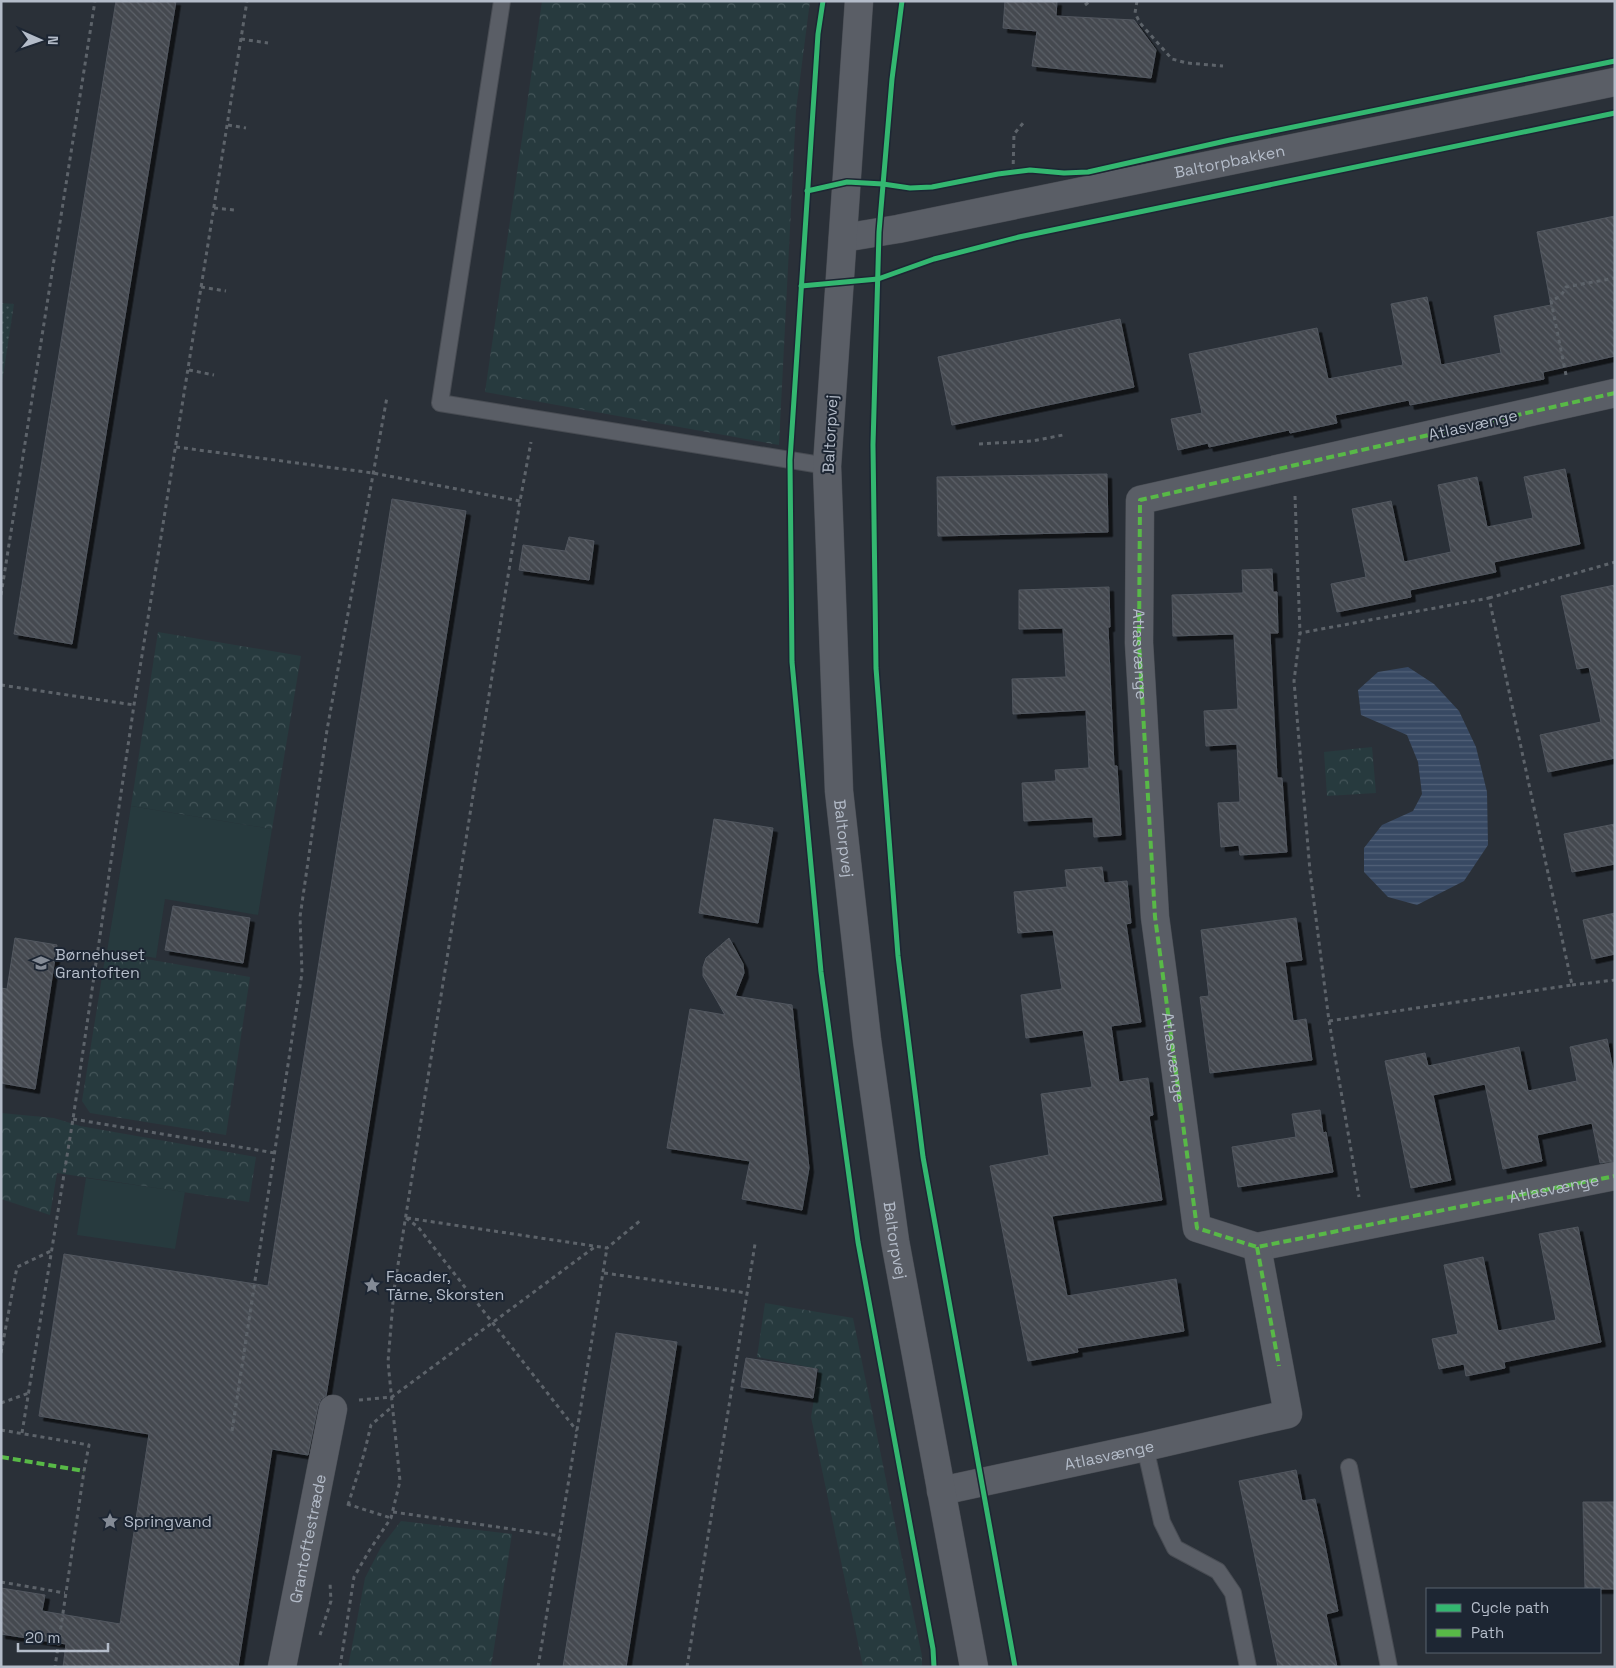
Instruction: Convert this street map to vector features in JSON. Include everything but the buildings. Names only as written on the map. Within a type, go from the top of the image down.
[{"type":"street","name":"Baltorpvej","points":[[859,1],[827,466],[839,791],[867,1040],[894,1241],[974,1667]]},
{"type":"street","name":"Baltorpbakken","points":[[843,238],[898,229],[1615,82]]},
{"type":"street","name":"Atlasvænge","points":[[1615,393],[1140,500],[1139,643],[1155,917],[1197,1228],[1257,1247],[1615,1176]]},
{"type":"street","name":"Atlasvænge","points":[[941,1491],[1288,1414],[1257,1247]]},
{"type":"street","name":"Grantoftestræde","points":[[282,1667],[333,1409]]},
{"type":"lane","points":[[502,1],[440,403],[827,466]]},
{"type":"lane","points":[[1145,1447],[1162,1522],[1175,1548],[1218,1571],[1233,1593],[1248,1667]]},
{"type":"lane","points":[[1349,1468],[1389,1667]]},
{"type":"path","points":[[1,596],[95,1]]},
{"type":"path","points":[[22,1433],[73,1118],[134,704],[247,1]]},
{"type":"path","points":[[1085,5],[1090,1]]},
{"type":"path","points":[[1137,1],[1135,13],[1140,23],[1172,58],[1187,63],[1223,66]]},
{"type":"path","points":[[241,39],[268,43]]},
{"type":"path","points":[[1013,172],[1014,134],[1024,122]]},
{"type":"path","points":[[228,125],[246,128]]},
{"type":"path","points":[[1005,173],[1022,171]]},
{"type":"path","points":[[214,208],[234,210]]},
{"type":"path","points":[[1575,373],[1566,375],[1550,301],[1561,296],[1566,287],[1615,278]]},
{"type":"path","points":[[201,286],[226,291]]},
{"type":"path","points":[[188,370],[214,375]]},
{"type":"path","points":[[232,1431],[302,972],[300,917],[327,730],[387,397]]},
{"type":"path","points":[[340,1667],[354,1577],[391,1518],[400,1480],[388,1362],[394,1290],[535,418]]},
{"type":"path","points":[[979,444],[1032,440],[1063,435]]},
{"type":"path","points":[[176,447],[373,473],[520,502]]},
{"type":"path","points":[[1294,465],[1300,633],[1294,681],[1310,871],[1329,1021],[1364,1226]]},
{"type":"path","points":[[1300,633],[1489,598],[1615,562]]},
{"type":"path","points":[[1489,598],[1572,985]]},
{"type":"path","points":[[1,685],[134,704]]},
{"type":"path","points":[[1329,1021],[1615,980]]},
{"type":"path","points":[[73,1118],[275,1153]]},
{"type":"path","points":[[406,1218],[607,1248]]},
{"type":"path","points":[[406,1218],[418,1228],[578,1432]]},
{"type":"path","points":[[538,1667],[607,1248],[641,1220]]},
{"type":"path","points":[[687,1667],[755,1244]]},
{"type":"path","points":[[362,1399],[392,1397],[596,1246]]},
{"type":"path","points":[[1,1353],[16,1267],[52,1250]]},
{"type":"path","points":[[604,1273],[746,1293]]},
{"type":"path","points":[[1,1403],[29,1393]]},
{"type":"path","points":[[391,1518],[348,1505],[371,1425],[393,1406]]},
{"type":"path","points":[[1,1430],[89,1445],[55,1667]]},
{"type":"path","points":[[393,1512],[560,1536]]},
{"type":"path","points":[[1,1582],[66,1593]]},
{"type":"green space","points":[[542,1],[810,1],[796,110],[779,445],[485,392]]},
{"type":"green space","points":[[1,303],[14,304],[1,389]]},
{"type":"green space","points":[[158,632],[301,656],[272,829],[131,806]]},
{"type":"green space","points":[[1372,747],[1376,793],[1327,796],[1324,752]]},
{"type":"green space","points":[[131,806],[272,829],[258,915],[165,899],[156,958],[107,951]]},
{"type":"green space","points":[[106,952],[250,977],[226,1135],[90,1113],[82,1101]]},
{"type":"green space","points":[[1,1113],[54,1118],[80,1126],[256,1157],[249,1202],[57,1173],[50,1215],[1,1199]]},
{"type":"green space","points":[[86,1178],[185,1192],[175,1249],[77,1235]]},
{"type":"green space","points":[[765,1303],[853,1318],[922,1656],[922,1667],[863,1667],[811,1417],[819,1369],[757,1357]]},
{"type":"green space","points":[[401,1521],[512,1534],[491,1667],[348,1667],[365,1578],[381,1547]]},
{"type":"water","points":[[1408,667],[1434,684],[1459,711],[1476,747],[1487,792],[1488,845],[1464,881],[1417,905],[1388,897],[1364,872],[1364,848],[1382,825],[1413,811],[1422,794],[1418,762],[1407,735],[1361,715],[1358,690],[1378,672]]},
{"type":"marked path","points":[[1615,393],[1140,500],[1139,643],[1155,917],[1197,1228],[1257,1247],[1615,1176]]},
{"type":"marked path","points":[[1257,1247],[1279,1366]]},
{"type":"marked path","points":[[1,1457],[84,1471]]},
{"type":"cycle path","points":[[823,1],[818,34],[790,460],[792,662],[821,972],[858,1242],[933,1649],[934,1667]]},
{"type":"cycle path","points":[[902,1],[892,79],[879,232],[873,445],[876,668],[898,956],[923,1157],[1015,1667]]},
{"type":"cycle path","points":[[807,191],[847,182],[910,188],[932,187],[998,174],[1030,170],[1064,173],[1088,172],[1230,140],[1615,61]]},
{"type":"cycle path","points":[[801,286],[878,279],[934,259],[1019,237],[1615,113]]},
{"type":"place","name":"Børnehuset Grantoften","points":[[41,963]]},
{"type":"place","name":"Facader, Tårne, Skorsten","points":[[372,1285]]},
{"type":"place","name":"Springvand","points":[[110,1521]]}]
